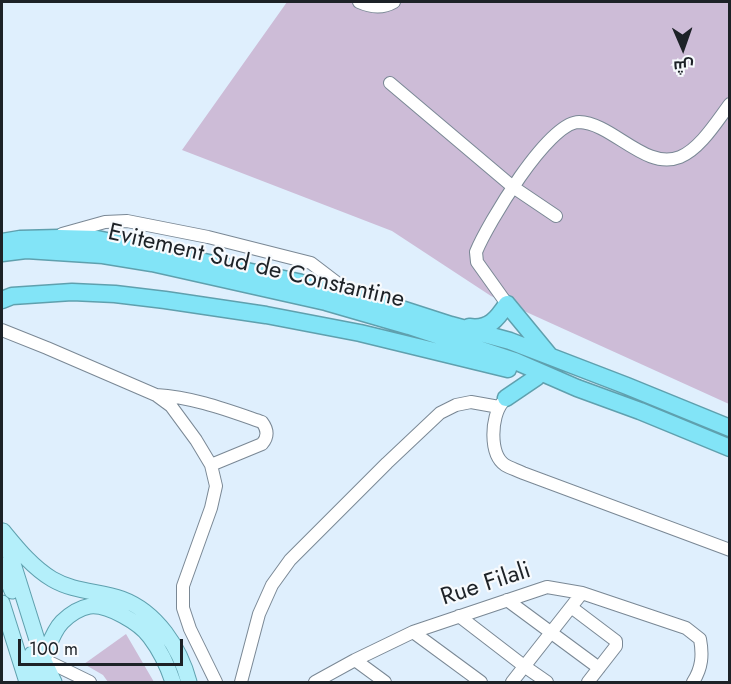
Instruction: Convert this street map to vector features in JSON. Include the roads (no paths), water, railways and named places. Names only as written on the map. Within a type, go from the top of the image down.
[{"type":"highway","name":"Evitement Sud de Constantine","points":[[2,242],[47,238],[97,239],[355,296],[510,341],[729,428]]},
{"type":"highway","name":"Evitement Sud de Constantine","points":[[2,253],[26,250],[104,255],[152,263],[326,302],[515,361],[729,448]]},
{"type":"highway","points":[[2,300],[12,296],[72,292],[115,294],[266,315],[360,333],[577,388]]},
{"type":"highway","points":[[451,325],[474,328],[486,326],[497,318],[507,304],[549,356]]},
{"type":"highway","points":[[502,403],[513,380],[507,369]]},
{"type":"highway","points":[[502,403],[537,377]]},
{"type":"main road","points":[[2,529],[34,565],[51,579],[69,587],[122,599],[144,611],[160,626],[171,641],[189,682]]},
{"type":"main road","points":[[2,529],[43,659],[54,682]]},
{"type":"main road","points":[[2,565],[41,682]]},
{"type":"main road","points":[[2,603],[26,678]]},
{"type":"main road","points":[[43,659],[61,623],[76,612],[90,606],[110,609],[129,619],[149,635],[173,682]]},
{"type":"street","points":[[358,2],[382,7],[389,3]]},
{"type":"street","points":[[390,83],[513,187],[556,216]]},
{"type":"street","points":[[507,304],[477,262],[476,252],[513,187],[546,143],[573,123],[581,122],[663,160],[680,157],[693,149],[707,135],[729,104]]},
{"type":"street","points":[[47,238],[105,222],[127,221],[150,225],[311,263],[355,296]]},
{"type":"street","points":[[2,330],[156,395],[171,406],[211,465],[216,486],[211,508],[183,586],[183,608],[190,629],[216,682]]},
{"type":"street","points":[[156,395],[192,399],[262,422],[266,427],[266,440],[262,444],[211,465]]},
{"type":"street","points":[[241,682],[259,614],[272,585],[290,560],[440,413],[456,405],[471,402],[502,403],[493,430],[495,449],[503,464],[729,550]]},
{"type":"street","name":"Rue Filali","points":[[315,682],[413,632],[547,587],[582,593],[686,628],[700,639],[702,654],[699,673],[693,682]]},
{"type":"street","points":[[512,682],[582,593]]},
{"type":"street","points":[[507,600],[599,668]]},
{"type":"street","points":[[571,606],[616,641],[616,646],[588,682]]},
{"type":"street","points":[[459,615],[547,682]]},
{"type":"street","points":[[413,632],[481,682]]},
{"type":"street","points":[[43,659],[86,682]]},
{"type":"street","points":[[355,660],[385,682]]}]
